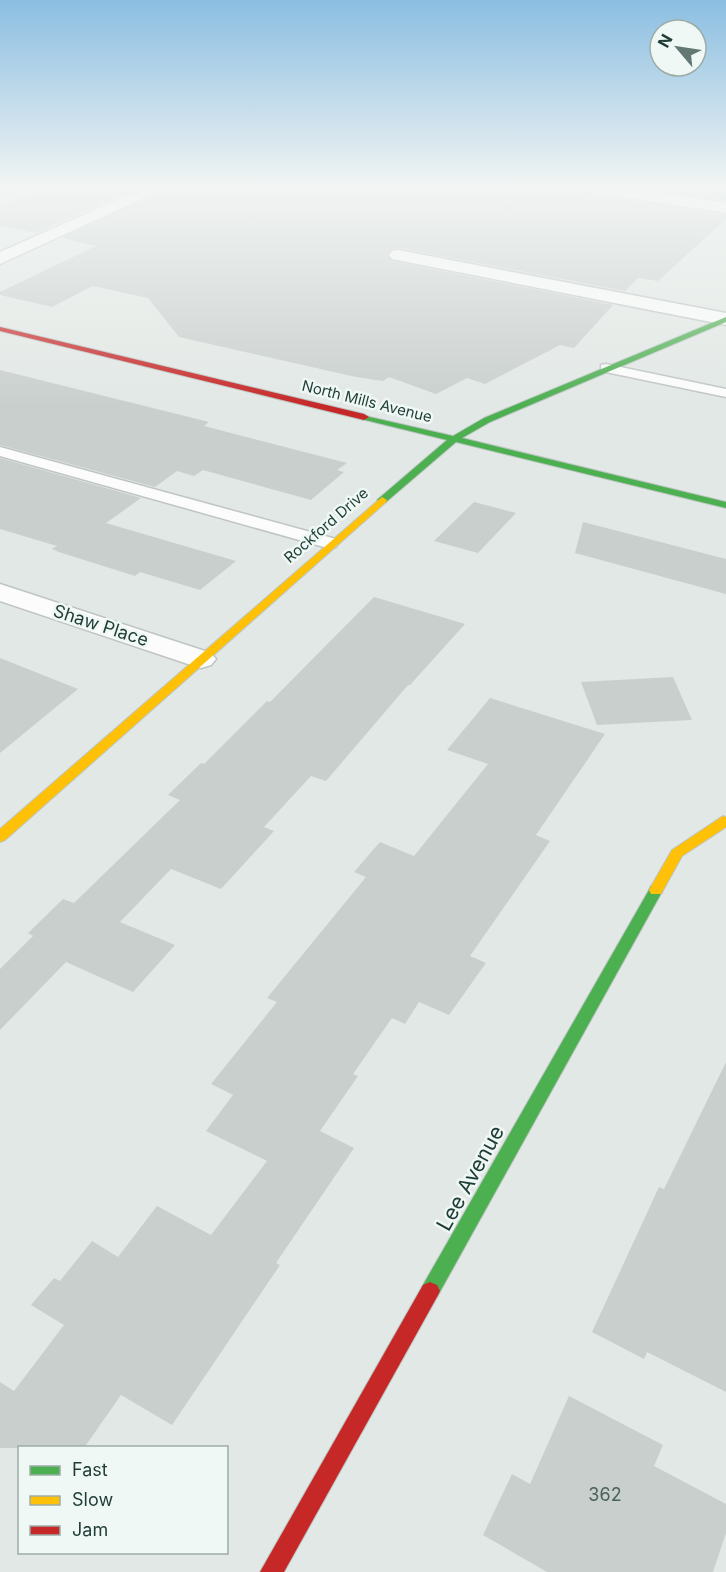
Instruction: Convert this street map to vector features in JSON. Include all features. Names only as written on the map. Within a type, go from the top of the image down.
[{"type":"street","points":[[415,258],[726,319]]},
{"type":"street","name":"Rockford Drive","points":[[0,837],[330,543],[454,439],[487,420],[726,319]]},
{"type":"street","name":"North Mills Avenue","points":[[0,329],[726,505]]},
{"type":"street","name":"Shaw Place","points":[[0,592],[201,659]]},
{"type":"street","name":"Lee Avenue","points":[[271,1572],[677,853],[725,822]]},
{"type":"lane","points":[[606,368],[726,393]]},
{"type":"lane","points":[[0,451],[330,543]]},
{"type":"building","points":[[70,258],[390,258],[392,261],[613,305],[574,348],[560,345],[485,384],[467,378],[436,394],[389,377],[383,381],[356,377],[179,337],[148,298],[93,286],[52,307],[0,295],[0,292]]},
{"type":"building","points":[[453,258],[683,258],[658,281],[638,278],[625,291]]},
{"type":"building","points":[[0,370],[209,422],[204,426],[347,463],[337,470],[344,472],[311,500],[203,470],[194,476],[177,471],[155,487],[0,445]]},
{"type":"building","points":[[0,458],[141,498],[106,523],[236,561],[200,590],[140,572],[135,576],[52,549],[57,546],[0,529]]},
{"type":"building","points":[[474,502],[516,513],[478,553],[434,541]]},
{"type":"building","points":[[583,522],[726,559],[726,594],[575,553]]},
{"type":"building","points":[[374,597],[465,624],[408,685],[326,781],[311,776],[264,827],[274,831],[221,889],[171,869],[120,922],[175,945],[133,992],[66,962],[0,1030],[0,969],[33,936],[28,933],[63,899],[74,903],[180,800],[168,795],[201,763],[204,764],[267,701],[270,702]]},
{"type":"building","points":[[0,658],[78,689],[0,753]]},
{"type":"building","points":[[673,677],[692,720],[597,725],[581,682]]},
{"type":"building","points":[[490,698],[605,734],[536,835],[550,841],[470,956],[486,963],[449,1015],[419,1002],[405,1024],[392,1018],[353,1074],[358,1076],[320,1131],[354,1148],[276,1263],[280,1265],[172,1425],[121,1395],[85,1446],[0,1448],[0,1382],[14,1391],[64,1325],[31,1305],[54,1278],[60,1281],[92,1241],[118,1257],[157,1206],[211,1235],[267,1161],[206,1131],[233,1095],[211,1084],[277,1002],[267,998],[366,877],[354,872],[380,842],[414,856],[488,764],[447,750]]},
{"type":"building","points":[[726,1062],[726,1392],[647,1352],[644,1359],[592,1332],[659,1187],[664,1189]]},
{"type":"building","points":[[569,1396],[663,1445],[654,1466],[726,1504],[726,1533],[713,1572],[547,1572],[483,1535],[512,1474],[530,1484]]},
{"type":"traffic: fast","points":[[382,500],[454,439],[487,420],[726,319]]},
{"type":"traffic: fast","points":[[364,417],[726,505]]},
{"type":"traffic: fast","points":[[430,1291],[656,890]]},
{"type":"traffic: slow","points":[[0,837],[382,500]]},
{"type":"traffic: slow","points":[[656,890],[677,853],[723,821],[726,822]]},
{"type":"traffic: jam","points":[[0,329],[364,417]]},
{"type":"traffic: jam","points":[[271,1572],[430,1291]]}]
